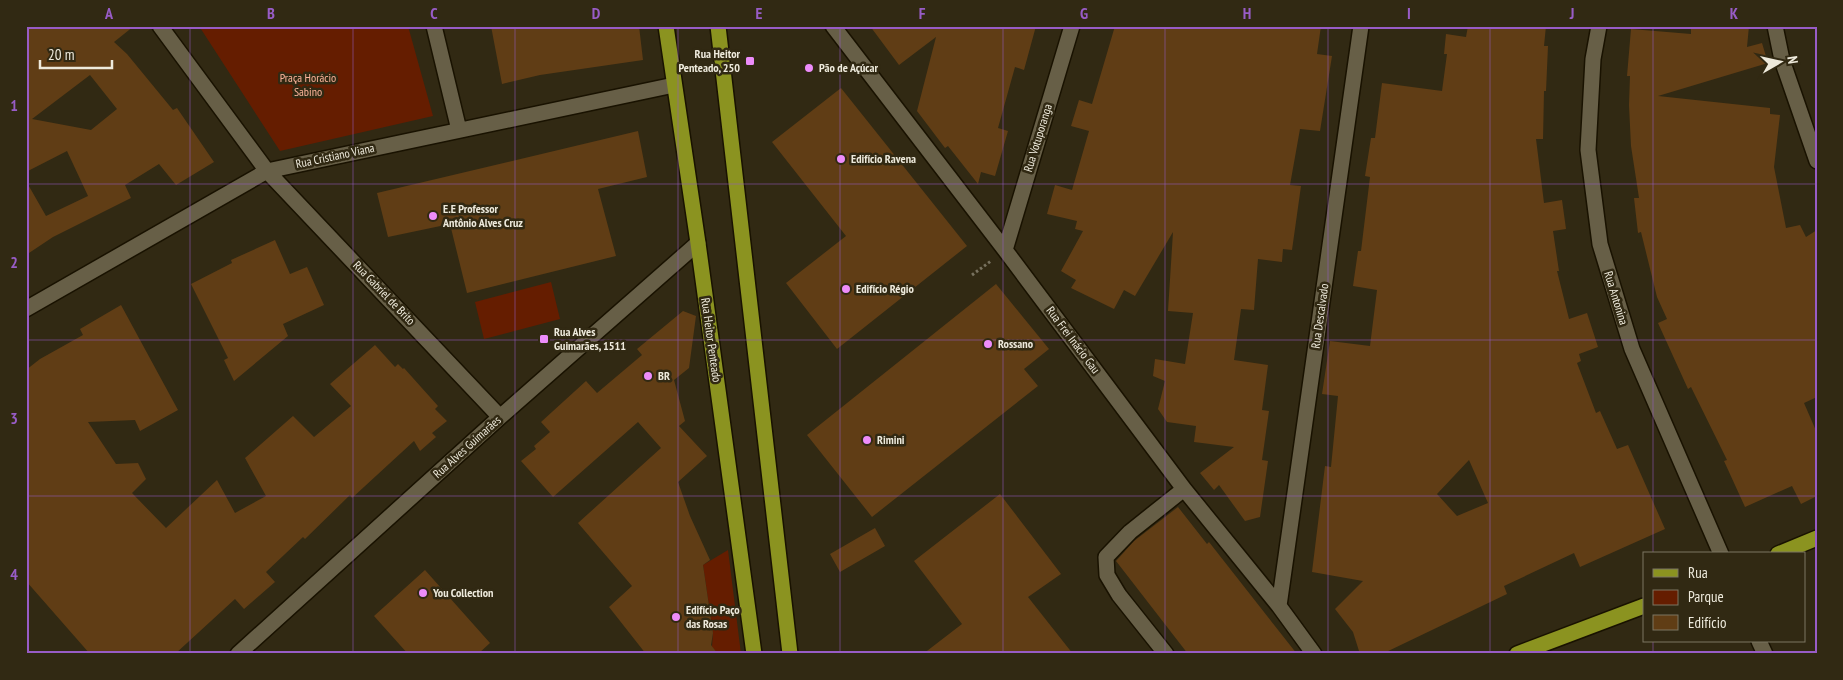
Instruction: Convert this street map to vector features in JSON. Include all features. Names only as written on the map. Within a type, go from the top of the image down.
[{"type":"main road","name":"Rua Heitor Penteado","points":[[666,26],[698,242],[754,654]]},
{"type":"main road","points":[[718,26],[790,654]]},
{"type":"main road","points":[[1783,552],[1817,538]]},
{"type":"main road","points":[[1517,654],[1643,606]]},
{"type":"street","points":[[160,26],[268,171]]},
{"type":"street","points":[[434,26],[459,130]]},
{"type":"street","name":"Rua Frei Inácio Gau","points":[[833,26],[1005,250],[1184,490],[1279,606],[1314,654]]},
{"type":"street","name":"Rua Votuporanga","points":[[1005,250],[1072,26]]},
{"type":"street","name":"Rua Descalvado","points":[[1279,606],[1361,26]]},
{"type":"street","name":"Rua Antonina","points":[[1599,26],[1593,59],[1588,150],[1600,244],[1632,350],[1720,552]]},
{"type":"street","points":[[1775,26],[1782,60],[1817,161]]},
{"type":"street","name":"Rua Cristiano Viana","points":[[26,309],[268,171],[674,85]]},
{"type":"street","name":"Rua Gabriel de Brito","points":[[268,171],[500,417]]},
{"type":"street","name":"Rua Alves Guimarães","points":[[238,654],[500,417],[698,242]]},
{"type":"street","points":[[1166,654],[1119,595],[1107,574],[1106,558],[1130,532],[1184,490]]},
{"type":"street","points":[[1759,642],[1765,654]]},
{"type":"green space","name":"Praça Horácio Sabino","points":[[199,26],[408,26],[433,116],[280,151]]},
{"type":"green space","points":[[551,282],[560,319],[484,339],[475,302]]},
{"type":"green space","points":[[728,550],[741,654],[718,654],[712,647],[713,633],[703,565]]},
{"type":"building","points":[[26,26],[134,26],[114,42],[127,54],[173,110],[177,108],[214,162],[176,185],[159,164],[125,185],[131,198],[53,237],[26,255],[26,181],[46,216],[88,196],[67,151],[26,172]],"holes":[[[90,75],[117,109],[91,130],[32,119]]]},
{"type":"building","points":[[491,26],[639,26],[643,60],[540,75],[502,84]]},
{"type":"building","points":[[870,26],[1036,26],[1024,70],[1015,67],[998,128],[1008,131],[995,176],[981,172],[978,184],[948,146],[945,148],[917,111],[936,37],[899,65]]},
{"type":"building","points":[[1115,26],[1321,26],[1317,54],[1332,56],[1320,131],[1300,129],[1290,185],[1301,186],[1292,250],[1283,249],[1282,262],[1258,259],[1254,310],[1241,309],[1234,360],[1268,365],[1262,410],[1269,411],[1262,460],[1268,461],[1260,517],[1245,521],[1219,485],[1214,490],[1200,473],[1234,447],[1194,442],[1196,426],[1167,422],[1158,409],[1165,381],[1153,376],[1155,359],[1185,364],[1193,313],[1168,311],[1173,232],[1135,296],[1124,290],[1114,309],[1071,288],[1076,280],[1061,271],[1083,231],[1075,229],[1077,221],[1047,214],[1055,185],[1072,190],[1089,131],[1071,126],[1079,100],[1092,104]]},
{"type":"building","points":[[1468,26],[1546,26],[1544,46],[1548,46],[1546,91],[1544,91],[1543,139],[1536,139],[1544,203],[1562,200],[1566,229],[1553,231],[1559,271],[1557,271],[1569,319],[1587,313],[1598,347],[1579,354],[1581,361],[1577,363],[1596,413],[1600,411],[1617,449],[1628,445],[1665,529],[1580,567],[1574,553],[1504,586],[1507,594],[1382,654],[1373,654],[1369,651],[1359,651],[1353,632],[1335,609],[1363,581],[1312,572],[1325,466],[1331,467],[1338,396],[1322,394],[1330,341],[1370,346],[1377,290],[1353,286],[1358,251],[1361,251],[1370,177],[1365,176],[1371,138],[1375,138],[1382,83],[1442,91],[1447,54],[1444,54],[1446,34],[1466,37]],"holes":[[[1469,460],[1488,503],[1457,516],[1437,494]]]},
{"type":"building","points":[[1691,26],[1749,26],[1747,47],[1762,43],[1768,63],[1658,96],[1770,108],[1770,114],[1780,115],[1774,167],[1786,228],[1800,225],[1806,237],[1817,230],[1817,397],[1804,403],[1817,433],[1817,496],[1801,504],[1792,486],[1745,507],[1724,461],[1727,460],[1691,387],[1688,389],[1658,323],[1667,319],[1657,297],[1641,232],[1638,233],[1634,198],[1639,198],[1631,146],[1630,76],[1627,76],[1631,29],[1691,34]]},
{"type":"building","points":[[841,88],[967,246],[837,349],[786,283],[846,236],[772,142]]},
{"type":"building","name":"E.E Professor Antônio Alves Cruz","points":[[638,131],[647,177],[598,189],[616,256],[467,293],[450,224],[388,237],[377,193]]},
{"type":"building","points":[[275,240],[290,274],[307,267],[324,305],[283,324],[288,336],[234,381],[224,360],[228,358],[191,284],[232,263],[231,260]]},
{"type":"building","points":[[996,284],[1049,349],[1024,369],[1038,386],[872,517],[807,435]]},
{"type":"building","points":[[121,305],[178,410],[140,431],[135,420],[88,422],[116,464],[138,463],[146,479],[132,493],[166,528],[217,480],[235,513],[266,496],[245,458],[293,416],[314,437],[351,406],[330,384],[375,345],[395,367],[398,364],[404,368],[438,406],[435,409],[447,421],[432,433],[436,437],[420,451],[414,441],[352,498],[350,495],[305,539],[303,537],[266,572],[275,582],[244,609],[235,599],[175,654],[90,654],[26,581],[26,370],[40,359],[83,335],[80,329]]},
{"type":"building","points":[[683,311],[696,316],[689,368],[674,380],[685,421],[679,426],[707,456],[678,482],[690,516],[710,560],[703,565],[713,633],[711,645],[718,654],[646,654],[609,607],[632,586],[578,523],[661,448],[638,422],[553,497],[521,461],[536,449],[534,446],[550,432],[541,422],[586,381],[597,393],[642,355],[637,349]]},
{"type":"building","points":[[1000,494],[1061,574],[1028,597],[1073,654],[923,654],[962,624],[914,561]]},
{"type":"building","points":[[1178,507],[1207,544],[1209,542],[1297,654],[1188,654],[1116,561],[1134,541]]},
{"type":"building","points":[[875,528],[885,546],[840,572],[830,554]]},
{"type":"building","name":"You Collection","points":[[425,570],[490,643],[478,654],[408,654],[374,616]]},
{"type":"place","name":"Rua Heitor Penteado, 250","points":[[750,61]]},
{"type":"place","name":"Pão de Açúcar","points":[[809,68]]},
{"type":"place","name":"Edifício Ravena","points":[[841,159]]},
{"type":"place","name":"E.E Professor Antônio Alves Cruz","points":[[433,216]]},
{"type":"place","name":"Edifício Régio","points":[[846,289]]},
{"type":"place","name":"Rua Alves Guimarães, 1511","points":[[544,339]]},
{"type":"place","name":"Rossano","points":[[988,344]]},
{"type":"place","name":"BR","points":[[648,376]]},
{"type":"place","name":"Rimini","points":[[867,440]]},
{"type":"place","name":"You Collection","points":[[423,593]]},
{"type":"place","name":"Edifício Paço das Rosas","points":[[676,617]]}]
